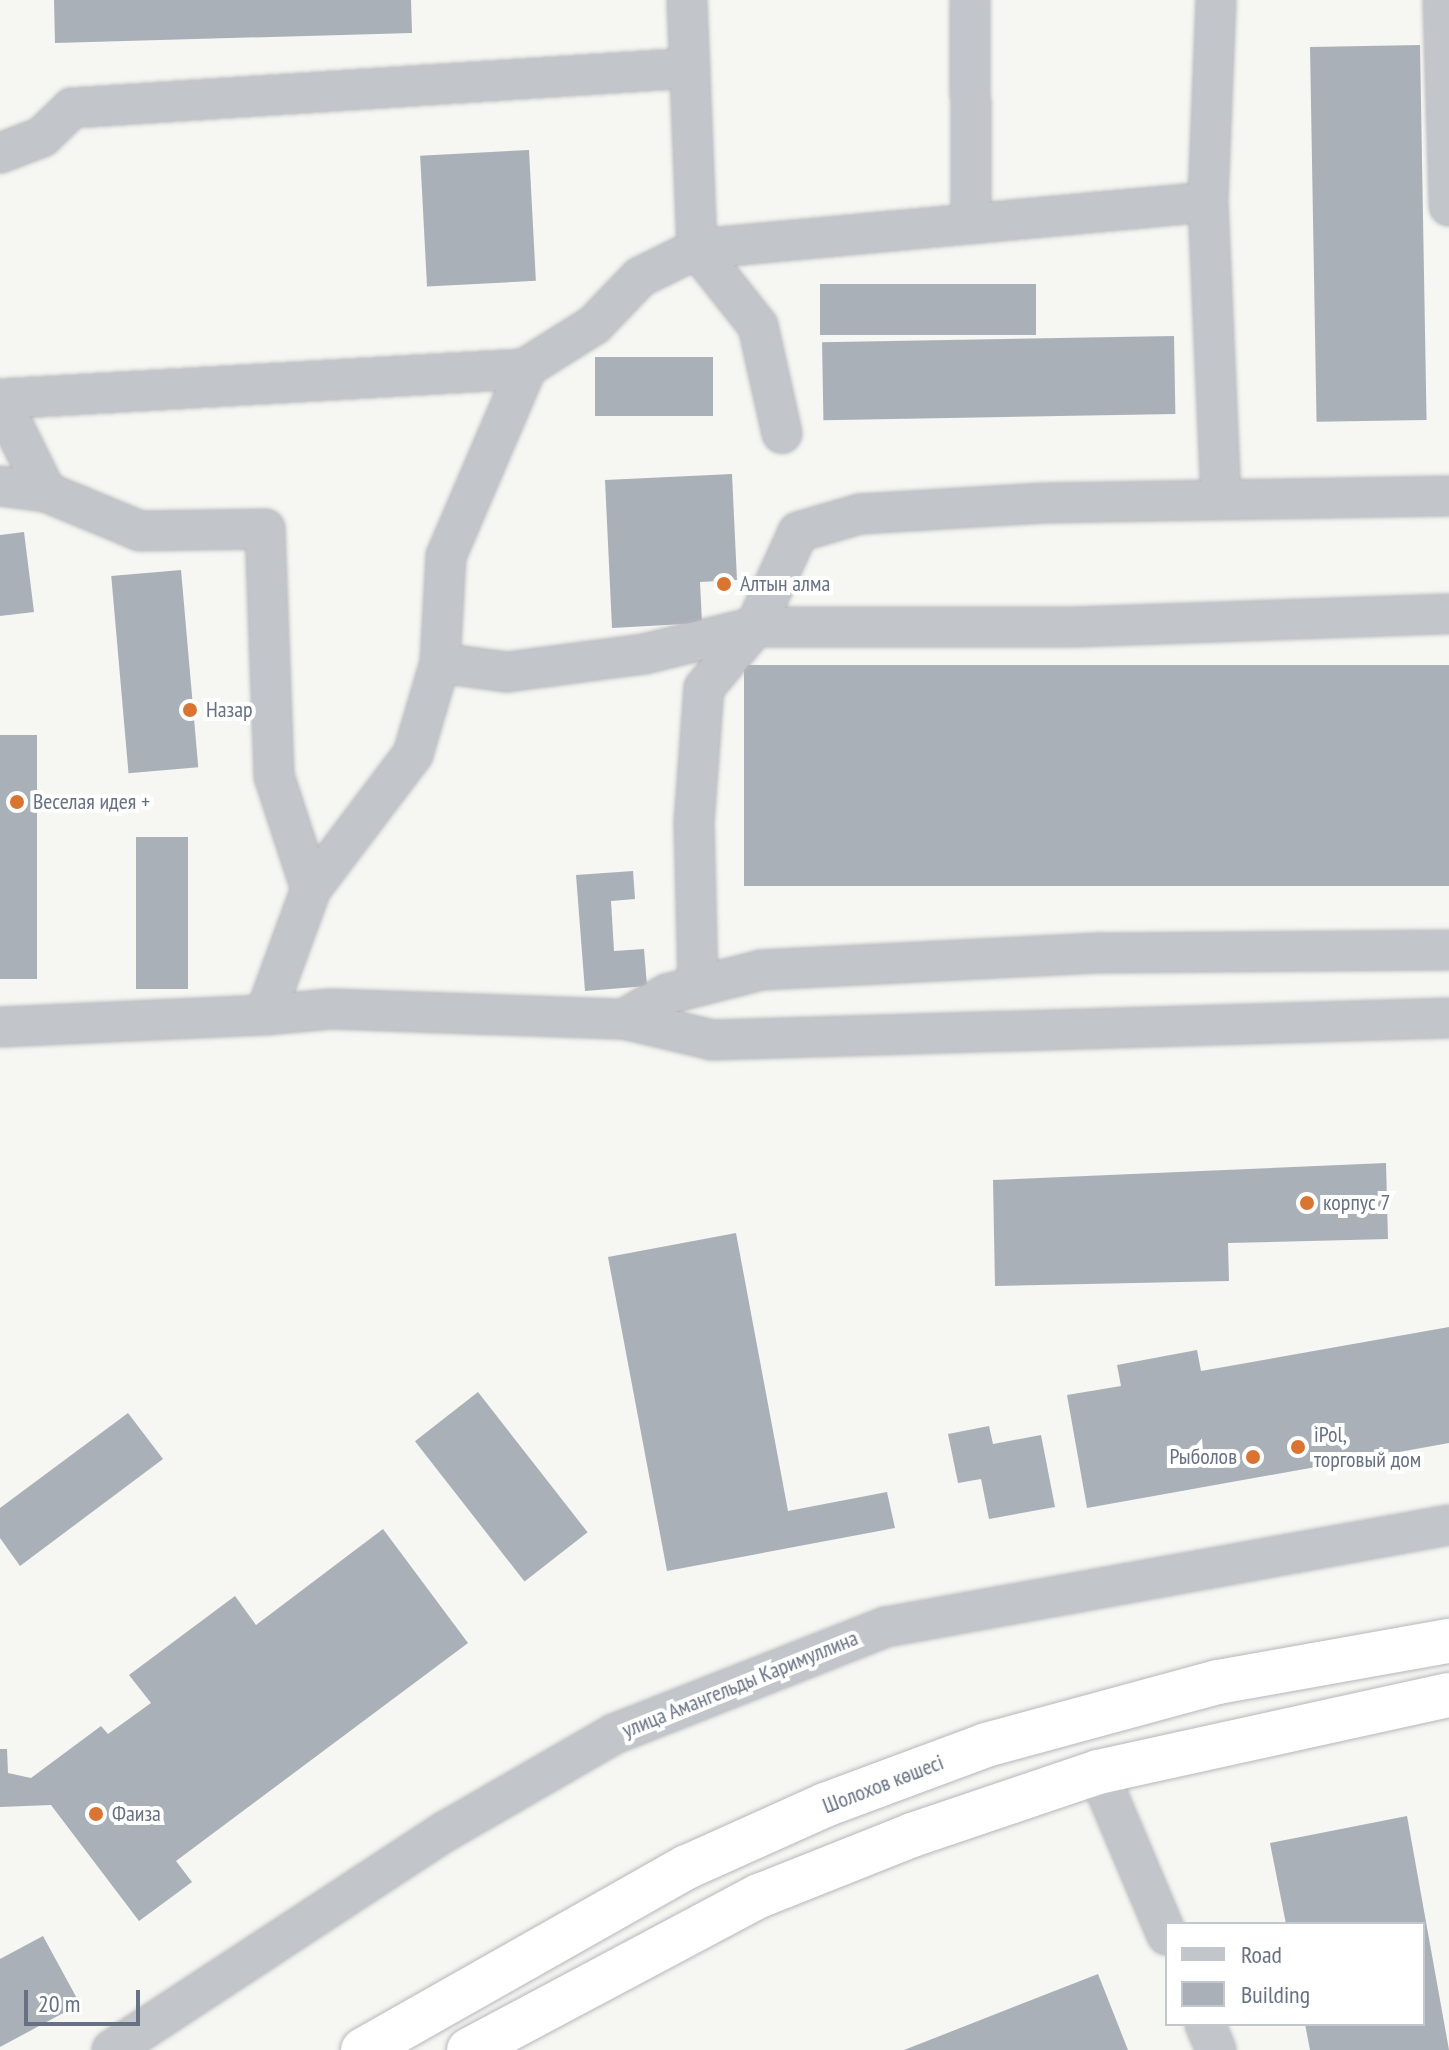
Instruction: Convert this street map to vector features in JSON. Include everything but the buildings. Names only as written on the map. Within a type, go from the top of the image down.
[{"type":"highway","name":"Шолохов көшесі","points":[[363,2050],[687,1867],[840,1800],[986,1745],[1218,1682],[1449,1641]]},
{"type":"highway","points":[[469,2050],[759,1896],[1098,1772],[1449,1695]]},
{"type":"street","points":[[687,0],[697,249],[758,326],[782,433]]},
{"type":"street","points":[[970,0],[971,224]]},
{"type":"street","points":[[1216,0],[1208,202],[1221,499]]},
{"type":"street","points":[[1443,0],[1449,206]]},
{"type":"street","points":[[0,153],[42,137],[72,108],[690,68]]},
{"type":"street","points":[[46,492],[0,399],[526,369],[594,325],[640,277],[697,249],[1208,202]]},
{"type":"street","points":[[265,1015],[311,889],[413,754],[440,663],[446,556],[526,369]]},
{"type":"street","points":[[0,486],[46,492],[140,531],[265,529],[274,776],[311,889]]},
{"type":"street","points":[[698,985],[694,823],[704,688],[755,627],[798,532],[860,514],[1221,499],[1449,496]]},
{"type":"street","points":[[440,663],[507,672],[644,654],[755,627],[1073,627],[1449,614]]},
{"type":"street","points":[[624,1019],[698,985],[761,970],[1102,953],[1449,950]]},
{"type":"street","points":[[0,1027],[265,1015],[331,1009],[624,1019],[712,1040],[1449,1018]]},
{"type":"street","name":"улица Амангельды Каримуллина","points":[[112,2050],[446,1831],[614,1734],[843,1643],[886,1627],[1449,1525]]},
{"type":"street","points":[[1098,1772],[1165,1930]]},
{"type":"street","points":[[1206,2026],[1216,2050]]},
{"type":"place","name":"Алтын алма","points":[[724,584]]},
{"type":"place","name":"Назар","points":[[190,710]]},
{"type":"place","name":"Веселая идея +","points":[[17,802]]},
{"type":"place","name":"корпус 7","points":[[1307,1203]]},
{"type":"place","name":"iPol, торговый дом","points":[[1298,1447]]},
{"type":"place","name":"Рыболов","points":[[1253,1457]]},
{"type":"place","name":"Фаиза","points":[[96,1814]]}]
